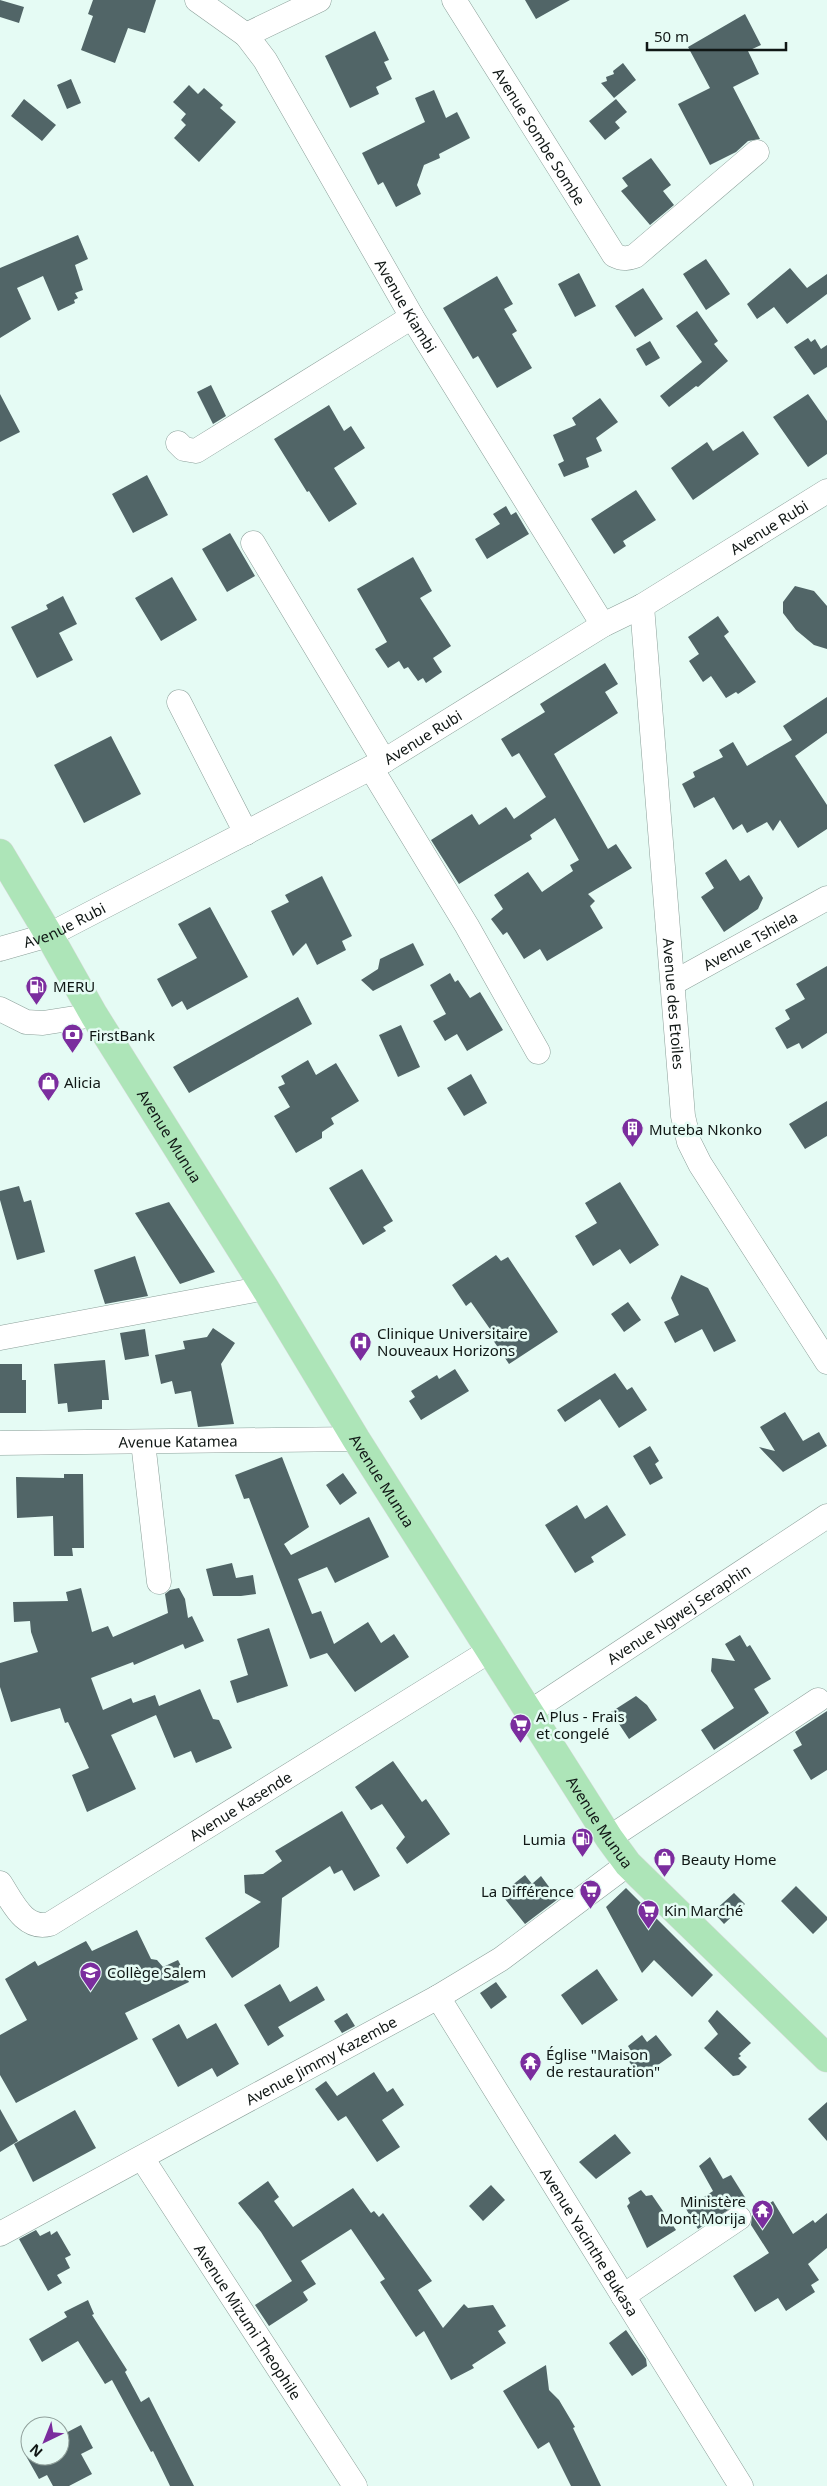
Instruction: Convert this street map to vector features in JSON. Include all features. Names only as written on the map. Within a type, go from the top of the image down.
[{"type":"main road","name":"Avenue Munua","points":[[0,853],[94,1015],[265,1288],[356,1438],[609,1838],[628,1864],[827,2058]]},
{"type":"street","name":"Avenue Kiambi","points":[[197,0],[246,35],[265,60],[412,317],[603,625]]},
{"type":"street","points":[[246,35],[319,0]]},
{"type":"street","name":"Avenue Sombe Sombe","points":[[454,0],[614,255],[624,259],[635,256],[758,152]]},
{"type":"street","points":[[178,443],[184,449],[196,450],[412,317]]},
{"type":"street","name":"Avenue Rubi","points":[[0,948],[49,935],[378,764],[603,625],[642,606],[827,491]]},
{"type":"street","points":[[254,543],[538,1052]]},
{"type":"street","name":"Avenue des Etoiles","points":[[642,606],[683,1116],[689,1142],[700,1164],[827,1362]]},
{"type":"street","points":[[179,702],[246,833]]},
{"type":"street","name":"Avenue Tshiela","points":[[672,983],[827,898]]},
{"type":"street","points":[[0,1009],[26,1022],[43,1023],[94,1015]]},
{"type":"street","points":[[0,1338],[265,1288]]},
{"type":"street","name":"Avenue Katamea","points":[[0,1443],[356,1438]]},
{"type":"street","points":[[143,1442],[159,1582]]},
{"type":"street","name":"Avenue Ngwej Seraphin","points":[[530,1712],[827,1516]]},
{"type":"street","name":"Avenue Kasende","points":[[0,1883],[26,1920],[36,1924],[50,1924],[491,1650]]},
{"type":"street","points":[[609,1838],[818,1700]]},
{"type":"street","name":"Avenue Jimmy Kazembe","points":[[0,2234],[438,1997],[502,1958],[628,1864]]},
{"type":"street","name":"Avenue Yacinthe Bukasa","points":[[438,1997],[741,2486]]},
{"type":"street","name":"Avenue Mizumi Theophile","points":[[142,2158],[355,2486]]},
{"type":"street","points":[[623,2296],[739,2218]]},
{"type":"building","points":[[0,0],[24,7],[19,23],[0,17]]},
{"type":"building","points":[[93,0],[156,0],[145,33],[128,28],[115,63],[81,50],[93,16],[88,14]]},
{"type":"building","points":[[525,0],[570,0],[536,19]]},
{"type":"building","points":[[745,14],[761,45],[748,51],[759,74],[733,87],[760,139],[748,141],[736,152],[710,165],[678,104],[710,88],[688,47]]},
{"type":"building","points":[[375,31],[389,60],[384,62],[392,79],[376,87],[379,94],[350,108],[325,56]]},
{"type":"building","points":[[623,63],[636,80],[614,98],[601,83],[607,81],[606,77],[614,74],[613,71]]},
{"type":"building","points":[[71,79],[81,103],[67,109],[57,85]]},
{"type":"building","points":[[189,85],[198,94],[204,88],[223,105],[220,108],[236,122],[199,162],[174,138],[186,125],[181,120],[186,114],[173,102]]},
{"type":"building","points":[[434,90],[446,118],[457,112],[470,138],[439,154],[440,158],[424,165],[417,185],[421,194],[396,207],[383,182],[378,185],[362,153],[425,122],[415,98]]},
{"type":"building","points":[[24,99],[56,125],[42,141],[11,116]]},
{"type":"building","points":[[616,99],[627,112],[615,122],[620,128],[605,140],[589,121]]},
{"type":"building","points":[[651,158],[671,185],[663,191],[674,205],[650,225],[621,191],[628,186],[622,178]]},
{"type":"building","points":[[78,235],[88,259],[75,265],[83,290],[75,293],[78,298],[74,300],[75,303],[58,311],[43,276],[17,288],[31,319],[0,338],[0,268]]},
{"type":"building","points":[[706,259],[730,294],[706,310],[683,274]]},
{"type":"building","points":[[790,268],[807,288],[827,274],[827,294],[787,324],[774,307],[757,319],[747,304]]},
{"type":"building","points":[[579,273],[596,306],[575,317],[558,284]]},
{"type":"building","points":[[497,276],[513,304],[504,309],[517,331],[512,334],[532,368],[497,388],[478,356],[473,359],[443,308]]},
{"type":"building","points":[[643,288],[663,319],[635,337],[615,306]]},
{"type":"building","points":[[697,311],[718,341],[714,344],[728,361],[698,387],[696,386],[669,407],[660,396],[702,362],[676,326]]},
{"type":"building","points":[[808,338],[811,342],[815,339],[821,349],[827,345],[827,367],[814,375],[794,347]]},
{"type":"building","points":[[650,341],[660,358],[646,366],[636,349]]},
{"type":"building","points":[[211,385],[226,416],[213,424],[197,392]]},
{"type":"building","points":[[0,394],[20,432],[0,442]]},
{"type":"building","points":[[808,394],[827,421],[827,454],[808,467],[773,417]]},
{"type":"building","points":[[600,398],[618,422],[596,438],[602,451],[586,458],[589,467],[564,477],[558,464],[564,461],[553,435],[576,425],[572,418]]},
{"type":"building","points":[[329,405],[344,431],[351,426],[365,448],[334,468],[357,504],[329,522],[309,491],[307,492],[274,439]]},
{"type":"building","points":[[743,431],[759,454],[693,500],[671,468],[707,442],[713,451]]},
{"type":"building","points":[[147,475],[168,515],[133,533],[112,494]]},
{"type":"building","points":[[636,490],[656,520],[623,541],[626,546],[614,554],[591,519]]},
{"type":"building","points":[[506,506],[511,515],[516,512],[529,534],[487,559],[475,539],[500,524],[493,514]]},
{"type":"building","points":[[230,533],[255,576],[227,592],[202,549]]},
{"type":"building","points":[[413,557],[432,591],[420,598],[451,646],[433,658],[442,672],[426,683],[423,678],[418,681],[408,667],[404,669],[399,661],[388,668],[375,649],[387,642],[357,589]]},
{"type":"building","points":[[172,577],[197,620],[161,641],[135,598]]},
{"type":"building","points":[[795,586],[814,591],[827,606],[827,649],[814,645],[796,630],[783,613],[783,602]]},
{"type":"building","points":[[63,596],[77,624],[59,633],[73,660],[37,678],[11,627],[48,609],[46,605]]},
{"type":"building","points":[[718,616],[729,632],[724,636],[756,682],[738,694],[736,692],[726,698],[711,676],[703,682],[689,661],[699,654],[688,637]]},
{"type":"building","points":[[605,663],[618,684],[605,692],[618,713],[554,754],[608,849],[616,844],[632,868],[588,894],[595,901],[590,906],[603,928],[547,961],[540,949],[524,959],[507,932],[503,935],[491,919],[503,909],[494,895],[528,872],[542,892],[573,871],[570,865],[579,860],[555,818],[530,835],[532,839],[459,884],[431,840],[472,814],[479,825],[506,807],[514,819],[546,797],[519,753],[512,757],[501,739],[545,712],[540,704]]},
{"type":"building","points":[[827,697],[827,733],[795,756],[827,805],[827,829],[798,848],[780,820],[773,831],[767,822],[747,833],[742,824],[733,830],[714,797],[694,808],[682,784],[695,777],[693,772],[723,757],[719,750],[733,742],[747,766],[792,740],[783,726]]},
{"type":"building","points":[[111,736],[141,794],[84,823],[54,765]]},
{"type":"building","points":[[726,859],[740,881],[749,875],[763,898],[758,909],[724,932],[701,897],[714,888],[705,873]]},
{"type":"building","points":[[322,876],[352,936],[342,941],[346,950],[317,965],[306,943],[293,956],[271,911],[289,902],[285,895]]},
{"type":"building","points":[[210,907],[248,977],[187,1010],[182,1001],[172,1007],[157,979],[197,958],[178,924]]},
{"type":"building","points":[[413,943],[424,965],[373,991],[361,980],[378,969],[380,959]]},
{"type":"building","points":[[827,966],[827,1033],[802,1049],[799,1043],[787,1049],[775,1028],[790,1019],[785,1010],[805,999],[796,984]]},
{"type":"building","points":[[450,973],[455,982],[458,980],[470,998],[480,992],[503,1030],[467,1051],[457,1034],[445,1041],[433,1021],[446,1014],[430,985]]},
{"type":"building","points":[[298,997],[312,1024],[189,1093],[173,1067]]},
{"type":"building","points":[[401,1025],[420,1067],[398,1077],[379,1035]]},
{"type":"building","points":[[308,1060],[316,1075],[336,1063],[359,1101],[331,1118],[334,1124],[322,1132],[322,1138],[296,1153],[274,1116],[290,1107],[278,1087],[285,1084],[281,1076]]},
{"type":"building","points":[[471,1074],[487,1103],[464,1116],[447,1088]]},
{"type":"building","points":[[827,1101],[827,1136],[805,1149],[789,1124]]},
{"type":"building","points":[[362,1169],[393,1221],[383,1227],[386,1231],[363,1245],[329,1188]]},
{"type":"building","points":[[620,1182],[659,1245],[630,1264],[620,1249],[593,1266],[575,1236],[597,1223],[585,1203]]},
{"type":"building","points":[[19,1186],[24,1202],[31,1200],[45,1252],[17,1260],[0,1200],[0,1191]]},
{"type":"building","points":[[169,1202],[215,1272],[180,1284],[135,1213]]},
{"type":"building","points":[[496,1255],[501,1261],[508,1257],[558,1332],[509,1364],[487,1331],[490,1329],[471,1302],[466,1306],[452,1285]]},
{"type":"building","points":[[135,1256],[148,1296],[105,1304],[94,1270]]},
{"type":"building","points":[[681,1275],[708,1288],[736,1341],[714,1352],[702,1329],[675,1343],[664,1322],[679,1315],[671,1298]]},
{"type":"building","points":[[628,1302],[641,1320],[624,1332],[611,1314]]},
{"type":"building","points":[[213,1328],[235,1343],[221,1364],[234,1424],[198,1427],[191,1391],[175,1394],[172,1381],[161,1384],[155,1355],[185,1349],[183,1341],[207,1337]]},
{"type":"building","points":[[145,1329],[149,1356],[125,1360],[120,1333]]},
{"type":"building","points":[[105,1360],[109,1400],[102,1400],[102,1409],[68,1412],[67,1403],[58,1404],[54,1364]]},
{"type":"building","points":[[0,1364],[22,1364],[22,1380],[26,1380],[26,1413],[0,1413]]},
{"type":"building","points":[[455,1369],[469,1391],[421,1420],[409,1401],[415,1397],[411,1391],[437,1375],[439,1379]]},
{"type":"building","points":[[615,1373],[627,1390],[632,1387],[647,1410],[619,1428],[600,1399],[565,1422],[557,1410]]},
{"type":"building","points":[[785,1412],[803,1441],[819,1432],[827,1446],[783,1472],[759,1447],[775,1451],[760,1427]]},
{"type":"building","points":[[650,1446],[659,1461],[655,1464],[663,1478],[650,1485],[633,1456]]},
{"type":"building","points":[[282,1457],[309,1527],[284,1544],[291,1555],[369,1517],[389,1557],[335,1583],[327,1567],[298,1579],[312,1614],[321,1611],[334,1644],[368,1622],[381,1643],[394,1634],[409,1657],[355,1692],[327,1653],[310,1659],[249,1498],[244,1499],[235,1475]]},
{"type":"building","points":[[343,1473],[357,1493],[340,1505],[326,1485]]},
{"type":"building","points":[[64,1474],[83,1474],[84,1548],[72,1548],[73,1556],[54,1556],[53,1516],[17,1518],[16,1477],[64,1478]]},
{"type":"building","points":[[577,1505],[585,1519],[607,1505],[626,1535],[591,1557],[594,1562],[575,1573],[545,1525]]},
{"type":"building","points":[[232,1563],[236,1578],[253,1575],[256,1594],[213,1596],[206,1569]]},
{"type":"building","points":[[81,1588],[92,1632],[108,1626],[113,1637],[168,1613],[165,1594],[170,1590],[179,1588],[185,1599],[188,1618],[192,1616],[204,1641],[185,1649],[183,1644],[134,1665],[133,1662],[91,1678],[103,1710],[131,1698],[133,1703],[155,1695],[159,1706],[200,1689],[213,1719],[219,1720],[232,1748],[196,1763],[191,1751],[174,1758],[156,1715],[111,1735],[136,1789],[87,1812],[72,1775],[89,1768],[68,1722],[65,1723],[60,1708],[11,1722],[0,1687],[0,1663],[38,1652],[31,1632],[30,1621],[14,1622],[13,1602],[68,1601],[66,1592]]},
{"type":"building","points":[[269,1628],[288,1686],[237,1703],[230,1681],[248,1675],[237,1639]]},
{"type":"building","points":[[740,1635],[747,1647],[750,1645],[771,1679],[754,1689],[769,1713],[714,1750],[701,1730],[734,1708],[711,1671],[712,1658],[735,1661],[725,1644]]},
{"type":"building","points":[[636,1696],[647,1705],[657,1720],[629,1739],[611,1712]]},
{"type":"building","points":[[827,1711],[827,1770],[811,1780],[793,1750],[802,1745],[795,1732]]},
{"type":"building","points":[[393,1761],[422,1802],[426,1799],[450,1834],[407,1864],[396,1848],[405,1837],[382,1804],[371,1810],[355,1787]]},
{"type":"building","points":[[342,1811],[380,1876],[354,1891],[342,1870],[334,1874],[330,1866],[282,1898],[279,1947],[232,1978],[205,1938],[261,1902],[245,1893],[244,1875],[263,1874],[282,1861],[275,1851]]},
{"type":"building","points":[[525,1875],[532,1884],[541,1876],[558,1899],[525,1924],[501,1894]]},
{"type":"building","points":[[796,1886],[827,1917],[827,1920],[813,1934],[781,1901]]},
{"type":"building","points":[[626,1888],[713,1975],[692,1997],[654,1960],[642,1973],[606,1907]]},
{"type":"building","points":[[734,1893],[745,1904],[724,1924],[713,1912]]},
{"type":"building","points":[[137,1930],[151,1959],[157,1960],[163,1967],[178,1960],[189,1982],[125,2013],[138,2039],[16,2103],[0,2075],[0,2035],[27,2020],[5,1979],[35,1961],[38,1966],[86,1941],[92,1951]]},
{"type":"building","points":[[597,1969],[618,2000],[582,2025],[561,1995]]},
{"type":"building","points":[[496,1982],[507,1997],[491,2009],[480,1993]]},
{"type":"building","points":[[280,1984],[290,2002],[317,1986],[325,2000],[278,2027],[284,2036],[268,2046],[244,2005]]},
{"type":"building","points":[[717,2010],[751,2043],[739,2054],[741,2056],[738,2058],[747,2067],[739,2075],[733,2076],[704,2048],[718,2034],[708,2021]]},
{"type":"building","points":[[347,2013],[355,2026],[342,2033],[334,2021]]},
{"type":"building","points":[[216,2023],[239,2064],[217,2077],[212,2068],[178,2087],[152,2039],[179,2024],[187,2039]]},
{"type":"building","points":[[642,2035],[647,2042],[656,2035],[672,2055],[641,2077],[627,2059],[633,2054],[628,2046]]},
{"type":"building","points":[[374,2072],[387,2092],[393,2088],[404,2105],[382,2120],[400,2147],[377,2162],[346,2116],[338,2121],[315,2089],[326,2081],[337,2096]]},
{"type":"building","points":[[827,2102],[827,2141],[808,2119]]},
{"type":"building","points":[[0,2109],[18,2141],[0,2152]]},
{"type":"building","points":[[75,2110],[96,2148],[33,2182],[14,2144]]},
{"type":"building","points":[[615,2134],[631,2153],[596,2179],[579,2162]]},
{"type":"building","points":[[710,2157],[723,2179],[731,2175],[746,2199],[698,2229],[686,2209],[713,2191],[699,2166]]},
{"type":"building","points":[[268,2181],[279,2197],[274,2201],[293,2227],[353,2188],[371,2213],[374,2211],[379,2217],[383,2213],[432,2281],[418,2290],[443,2328],[464,2304],[468,2308],[493,2305],[506,2326],[498,2331],[506,2343],[472,2365],[474,2368],[451,2380],[424,2331],[416,2337],[380,2282],[385,2279],[351,2229],[301,2261],[316,2284],[303,2292],[308,2300],[306,2302],[269,2326],[255,2305],[292,2281],[261,2232],[238,2203]]},
{"type":"building","points":[[491,2185],[505,2200],[483,2221],[469,2206]]},
{"type":"building","points":[[641,2190],[646,2196],[652,2195],[676,2230],[647,2248],[627,2206],[630,2203],[628,2198]]},
{"type":"building","points":[[773,2201],[793,2234],[813,2220],[815,2223],[827,2213],[827,2248],[808,2264],[819,2280],[811,2285],[815,2292],[786,2311],[778,2298],[755,2312],[733,2276],[769,2253],[751,2225],[752,2215]]},
{"type":"building","points":[[36,2230],[40,2236],[50,2231],[51,2235],[57,2231],[71,2255],[65,2258],[70,2268],[57,2275],[62,2283],[48,2291],[19,2239]]},
{"type":"building","points":[[88,2300],[94,2314],[92,2315],[127,2370],[125,2372],[141,2402],[149,2397],[194,2486],[170,2486],[153,2451],[151,2452],[112,2380],[105,2384],[78,2341],[42,2362],[29,2339],[67,2317],[64,2312]]},
{"type":"building","points":[[626,2330],[646,2359],[647,2366],[632,2376],[609,2343]]},
{"type":"building","points":[[546,2365],[549,2390],[559,2400],[575,2427],[573,2428],[601,2486],[571,2486],[549,2442],[538,2449],[503,2391]]},
{"type":"building","points":[[81,2425],[93,2448],[81,2454],[92,2474],[69,2486],[53,2486],[47,2475],[39,2479],[32,2466],[70,2466],[70,2431]]},
{"type":"place","name":"MERU","points":[[37,1005]]},
{"type":"place","name":"FirstBank","points":[[73,1054]]},
{"type":"place","name":"Alicia","points":[[48,1101]]},
{"type":"place","name":"Muteba Nkonko","points":[[633,1148]]},
{"type":"place","name":"Clinique Universitaire Nouveaux Horizons","points":[[361,1361]]},
{"type":"place","name":"A Plus - Frais et congelé","points":[[520,1744]]},
{"type":"place","name":"Lumia","points":[[582,1858]]},
{"type":"place","name":"Beauty Home","points":[[665,1878]]},
{"type":"place","name":"La Différence","points":[[590,1910]]},
{"type":"place","name":"Kin Marché","points":[[648,1929]]},
{"type":"place","name":"Collège Salem","points":[[91,1991]]},
{"type":"place","name":"Église \"Maison de restauration\"","points":[[530,2082]]},
{"type":"place","name":"Ministère Mont Morija","points":[[762,2229]]}]
